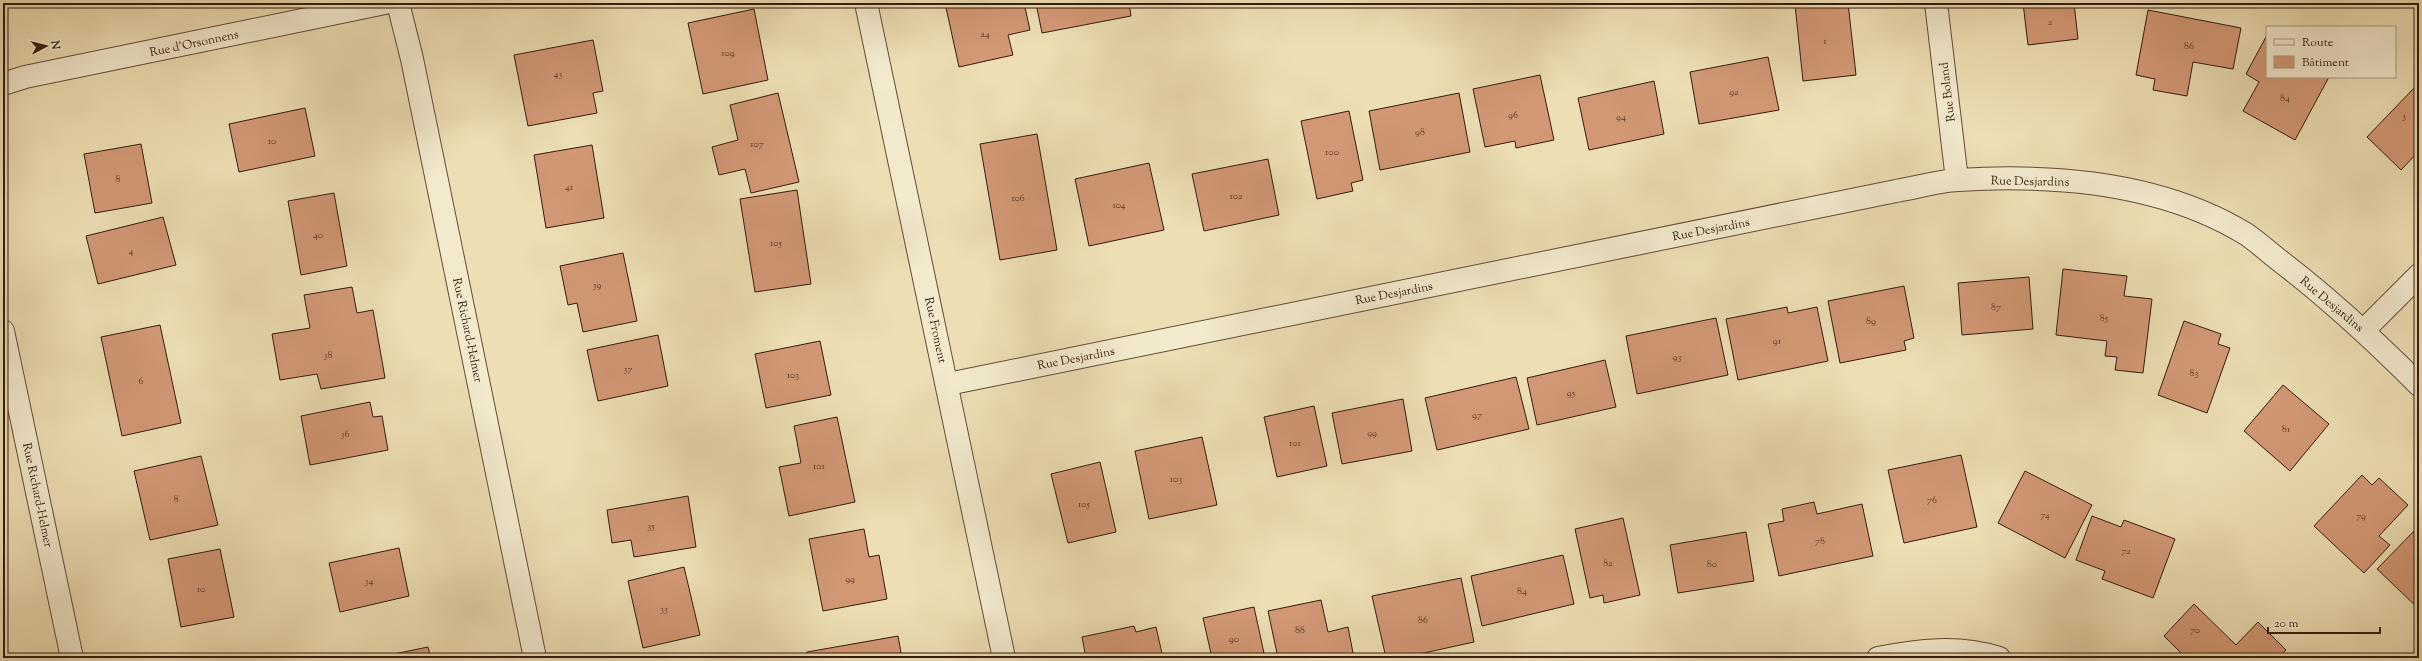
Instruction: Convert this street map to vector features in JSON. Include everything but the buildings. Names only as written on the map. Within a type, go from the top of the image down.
[{"type":"street","name":"Rue d'Orsonnens","points":[[3,84],[25,77],[385,3]]},
{"type":"street","name":"Rue Richard-Helmer","points":[[398,3],[412,59],[535,658]]},
{"type":"street","name":"Rue Froment","points":[[866,3],[948,384],[1004,658]]},
{"type":"street","name":"Rue Boland","points":[[1936,3],[1957,180]]},
{"type":"street","name":"Rue Desjardins","points":[[948,384],[1957,180],[2054,180],[2106,185],[2149,194],[2199,210],[2246,234],[2364,330],[2419,385]]},
{"type":"street","points":[[2364,330],[2419,275]]},
{"type":"street","name":"Rue Richard-Helmer","points":[[3,331],[72,658]]},
{"type":"street","points":[[1878,658],[1912,651],[1957,650],[1999,658]]}]
